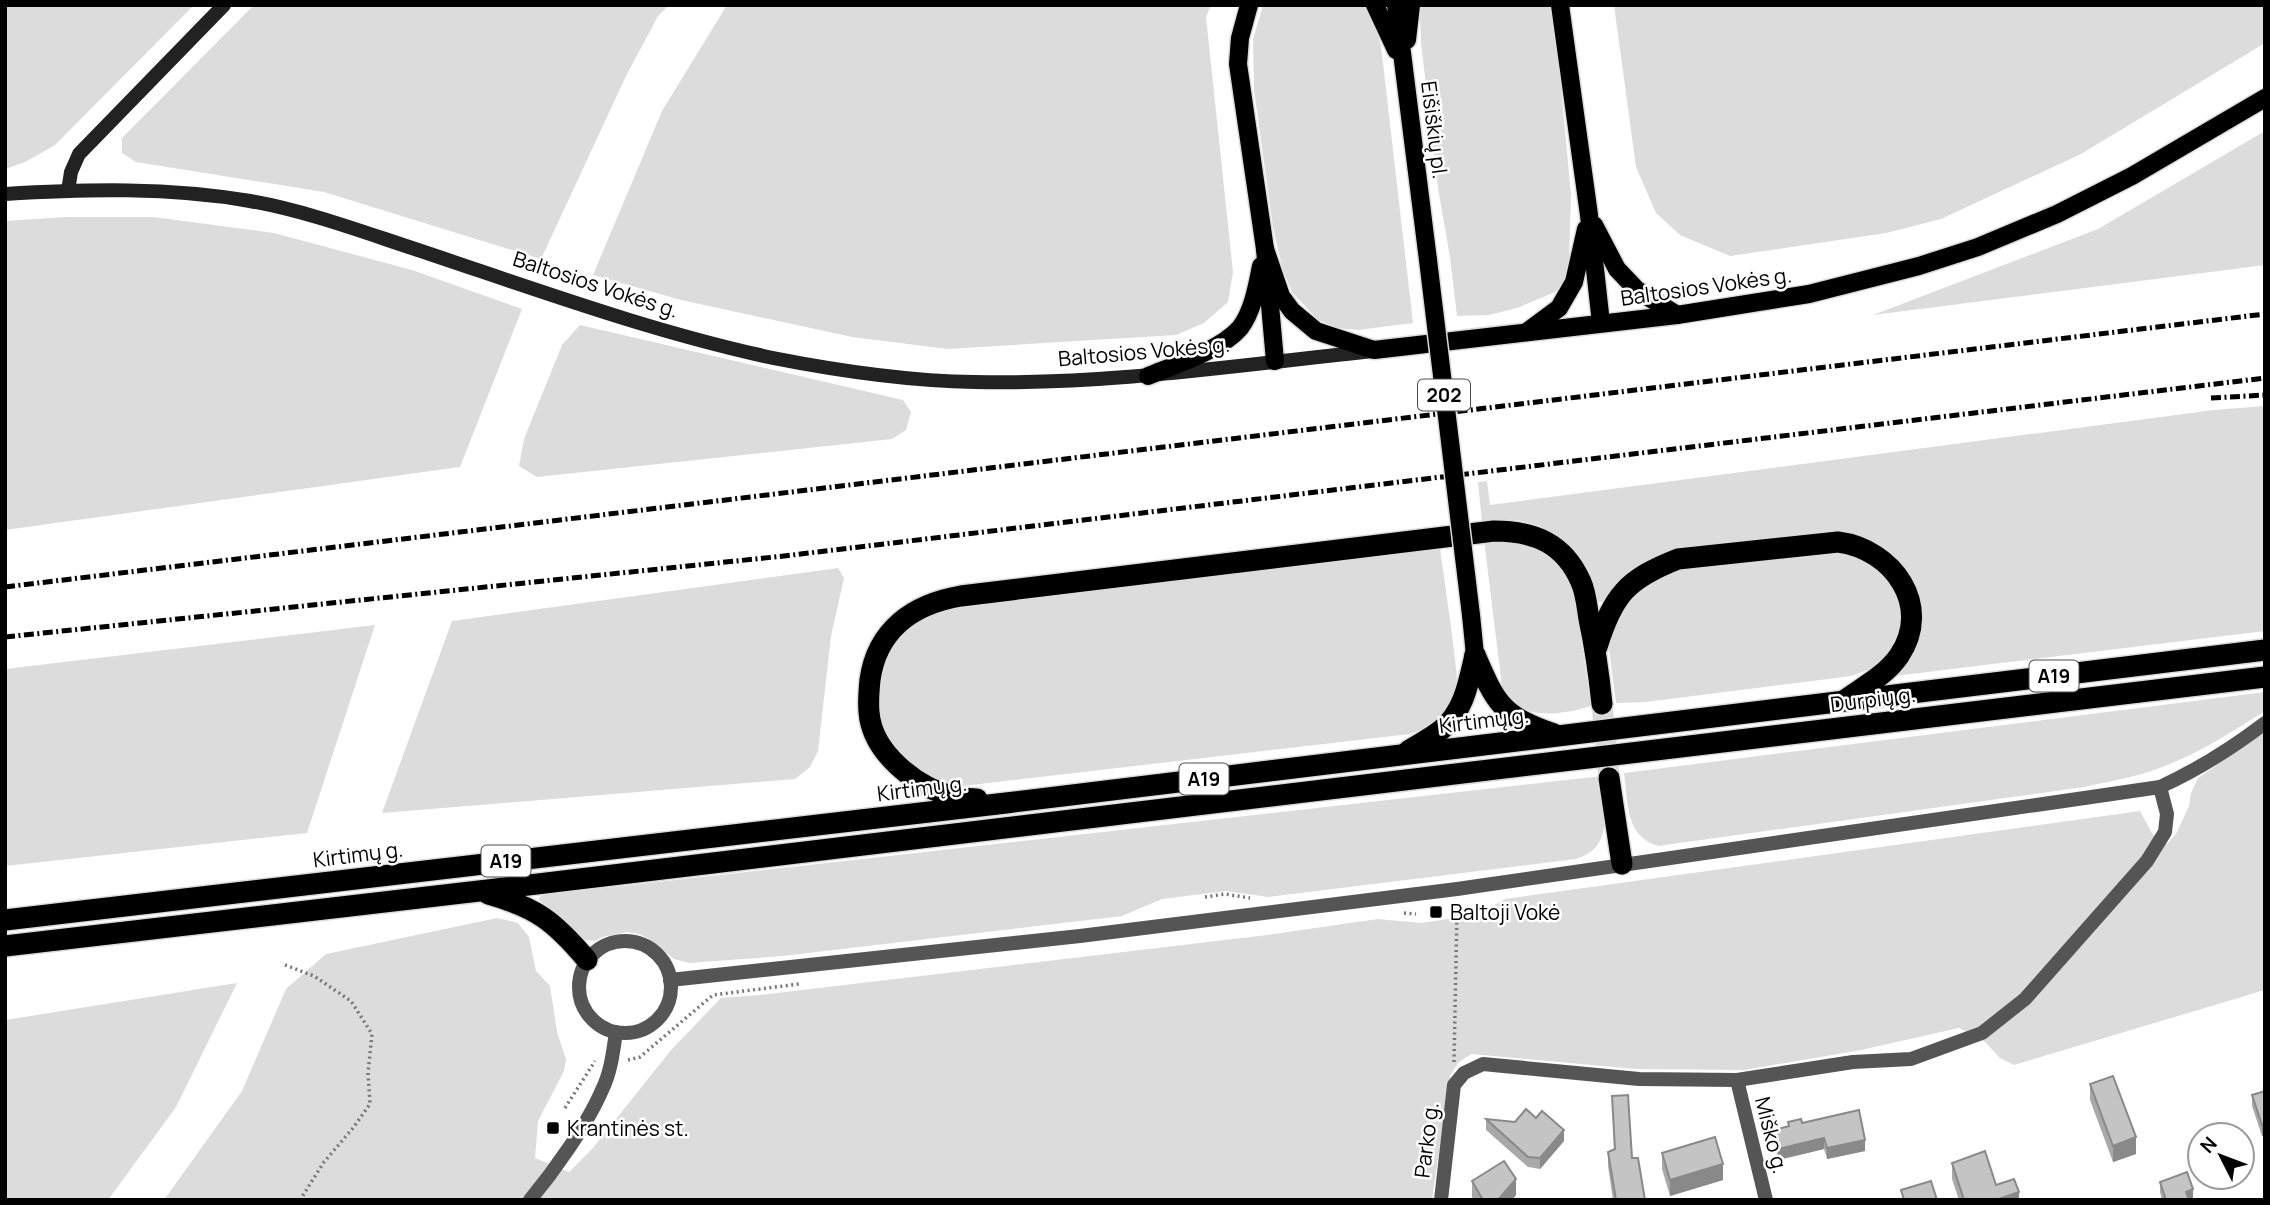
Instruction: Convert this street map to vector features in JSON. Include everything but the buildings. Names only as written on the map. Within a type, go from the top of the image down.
[{"type":"highway","points":[[1006,803],[955,797],[931,788],[896,764],[873,730],[869,714],[869,693],[871,671],[877,652],[901,621],[917,609],[939,600],[1494,531],[1514,531],[1533,535],[1549,543],[1572,566],[1582,584],[1596,651],[1602,704]]},
{"type":"highway","points":[[1596,651],[1605,620],[1616,600],[1627,587],[1657,567],[1678,559],[1838,542],[1856,545],[1888,563],[1908,596],[1911,615],[1907,641],[1897,659],[1843,701]]},
{"type":"highway","name":"Durpių g.","points":[[1843,701],[2265,650]]},
{"type":"highway","points":[[1475,655],[1491,692],[1506,711],[1527,724],[1559,736]]},
{"type":"highway","points":[[1401,755],[1442,730],[1452,719],[1465,695],[1475,655]]},
{"type":"highway","name":"Durpių g.","points":[[479,891],[2265,677]]},
{"type":"highway","name":"Kirtimų g.","points":[[5,920],[1006,803],[1843,701]]},
{"type":"highway","points":[[1609,778],[1622,864]]},
{"type":"highway","points":[[479,891],[518,902],[534,911],[564,933],[587,960]]},
{"type":"highway","name":"A19","points":[[5,946],[479,891]]},
{"type":"main road","points":[[68,191],[71,172],[79,154],[224,5]]},
{"type":"main road","points":[[1249,5],[1243,19],[1238,64],[1265,249],[1275,361]]},
{"type":"main road","points":[[1376,5],[1404,68]]},
{"type":"main road","name":"Eišiškių pl.","points":[[1396,5],[1475,655]]},
{"type":"main road","points":[[1404,68],[1411,5]]},
{"type":"main road","points":[[1560,5],[1601,323]]},
{"type":"main road","name":"Baltosios Vokės g.","points":[[5,194],[163,191],[251,201],[323,219],[652,327],[773,358],[862,373],[972,383],[1034,382],[1148,376],[1677,315],[1809,294],[1919,266],[1978,247],[2057,214],[2132,176],[2265,98]]},
{"type":"main road","points":[[1589,215],[1617,269],[1637,290],[1677,315]]},
{"type":"main road","points":[[1526,332],[1559,308],[1574,282],[1589,215]]},
{"type":"main road","points":[[1265,249],[1281,296],[1292,311],[1316,331],[1374,350]]},
{"type":"main road","points":[[1148,376],[1214,348],[1240,328],[1255,298],[1265,249]]},
{"type":"street","points":[[670,980],[1080,936],[1434,892],[2160,787],[2211,762],[2265,723]]},
{"type":"street","points":[[1454,1086],[1464,1073],[1483,1064],[1639,1079],[1737,1080],[1853,1062],[1911,1059],[1982,1033],[2025,999],[2147,861],[2165,832],[2167,814],[2160,787]]},
{"type":"street","points":[[620,941],[637,943],[653,950],[664,963],[670,980],[669,999],[665,1009],[656,1020],[642,1029],[628,1033],[600,1026],[586,1012],[579,996],[581,972],[587,960],[604,946],[620,941]]},
{"type":"street","points":[[530,1200],[577,1135],[602,1090],[612,1060],[616,1032]]},
{"type":"street","name":"Miško g.","points":[[1737,1080],[1766,1200]]},
{"type":"street","name":"Parko g.","points":[[1441,1200],[1454,1086]]},
{"type":"path","points":[[1454,1086],[1457,911]]},
{"type":"path","points":[[1396,912],[1416,914]]},
{"type":"path","points":[[285,965],[314,976],[351,1001],[372,1034],[368,1073],[370,1104],[354,1128],[324,1162],[300,1200]]},
{"type":"path","points":[[565,1108],[597,1057],[633,1060],[640,1057],[713,995],[809,982]]},
{"type":"shaded area","points":[[5,5],[194,5],[55,145],[25,162],[5,169]]},
{"type":"shaded area","points":[[254,5],[669,5],[658,16],[626,76],[541,259],[324,192],[136,162],[122,153],[122,138]]},
{"type":"shaded area","points":[[727,5],[1211,5],[1206,17],[1233,272],[1228,302],[1204,323],[1176,335],[948,349],[852,337],[681,300],[593,275],[662,111]]},
{"type":"shaded area","points":[[1263,5],[1365,5],[1375,24],[1381,46],[1413,323],[1358,330],[1337,328],[1317,319],[1292,292],[1282,267],[1273,227],[1254,90],[1253,39]]},
{"type":"shaded area","points":[[1422,5],[1549,5],[1556,33],[1571,195],[1569,261],[1565,281],[1555,292],[1517,308],[1489,315],[1457,316],[1438,188],[1421,43]]},
{"type":"shaded area","points":[[1614,5],[2265,5],[2265,43],[2081,154],[1941,219],[1886,233],[1730,256],[1680,235],[1656,213],[1636,167]]},
{"type":"shaded area","points":[[2265,131],[2265,265],[1873,315],[2098,229]]},
{"type":"shaded area","points":[[66,217],[153,217],[274,233],[412,270],[522,309],[460,467],[5,530],[5,221]]},
{"type":"shaded area","points":[[580,325],[903,400],[911,412],[906,430],[892,439],[537,477],[519,466],[524,439],[562,345]]},
{"type":"shaded area","points":[[2265,406],[2265,631],[1895,676],[1912,585],[1905,570],[1891,554],[1875,542],[1857,535],[1838,533],[1667,554],[1631,571],[1604,602],[1598,602],[1587,572],[1570,547],[1559,537],[1532,523],[1515,520],[1482,522],[1478,482],[1487,481],[1490,505],[2214,410]]},
{"type":"shaded area","points":[[1514,539],[1545,551],[1568,574],[1574,593],[1591,706],[1545,714],[1527,711],[1510,698],[1502,686],[1484,540]]},
{"type":"shaded area","points":[[1440,547],[1454,648],[1457,693],[1439,720],[1410,734],[963,786],[931,777],[911,765],[895,749],[882,729],[877,703],[878,688],[889,648],[904,630],[939,607]]},
{"type":"shaded area","points":[[1848,550],[1890,577],[1903,613],[1896,645],[1883,660],[1870,669],[1851,676],[1646,702],[1616,703],[1609,649],[1611,625],[1628,596],[1671,570]]},
{"type":"shaded area","points":[[838,568],[844,578],[831,636],[818,751],[810,767],[795,779],[382,813],[452,621]]},
{"type":"shaded area","points":[[375,625],[307,833],[5,866],[5,669]]},
{"type":"shaded area","points":[[2265,692],[2265,711],[2193,753],[2164,767],[2084,787],[1658,846],[1639,834],[1630,817],[1624,773]]},
{"type":"shaded area","points":[[2265,732],[2265,990],[2014,1065],[2000,1058],[1985,1042],[1959,1028],[1861,1050],[1744,1070],[1635,1069],[1471,1054],[1458,1063],[1450,1076],[1432,1200],[164,1200],[242,1091],[286,989],[326,954],[497,918],[518,923],[529,937],[536,971],[550,986],[557,1032],[566,1059],[564,1071],[538,1121],[535,1158],[569,1172],[592,1149],[671,1050],[721,998],[1267,935],[1378,919],[1421,923],[1480,914],[1505,899],[2140,811],[2153,835],[2167,844],[2176,834],[2198,778]]},
{"type":"shaded area","points":[[1602,776],[1605,813],[1602,836],[1597,846],[1588,854],[1576,859],[1268,897],[1226,891],[1162,899],[1122,916],[783,956],[689,963],[674,959],[639,934],[627,932],[595,941],[585,940],[538,899],[542,895]]},
{"type":"shaded area","points":[[237,983],[176,1107],[108,1200],[5,1200],[5,1020]]},
{"type":"tunnel","points":[[1602,704],[1609,778]]},
{"type":"railway","points":[[5,587],[2265,314]]},
{"type":"railway","points":[[5,637],[784,556],[2265,378]]},
{"type":"railway","points":[[2211,398],[2265,395]]},
{"type":"place","name":"Baltoji Vokė","points":[[1436,912]]},
{"type":"place","name":"Krantinės st.","points":[[553,1128]]}]
